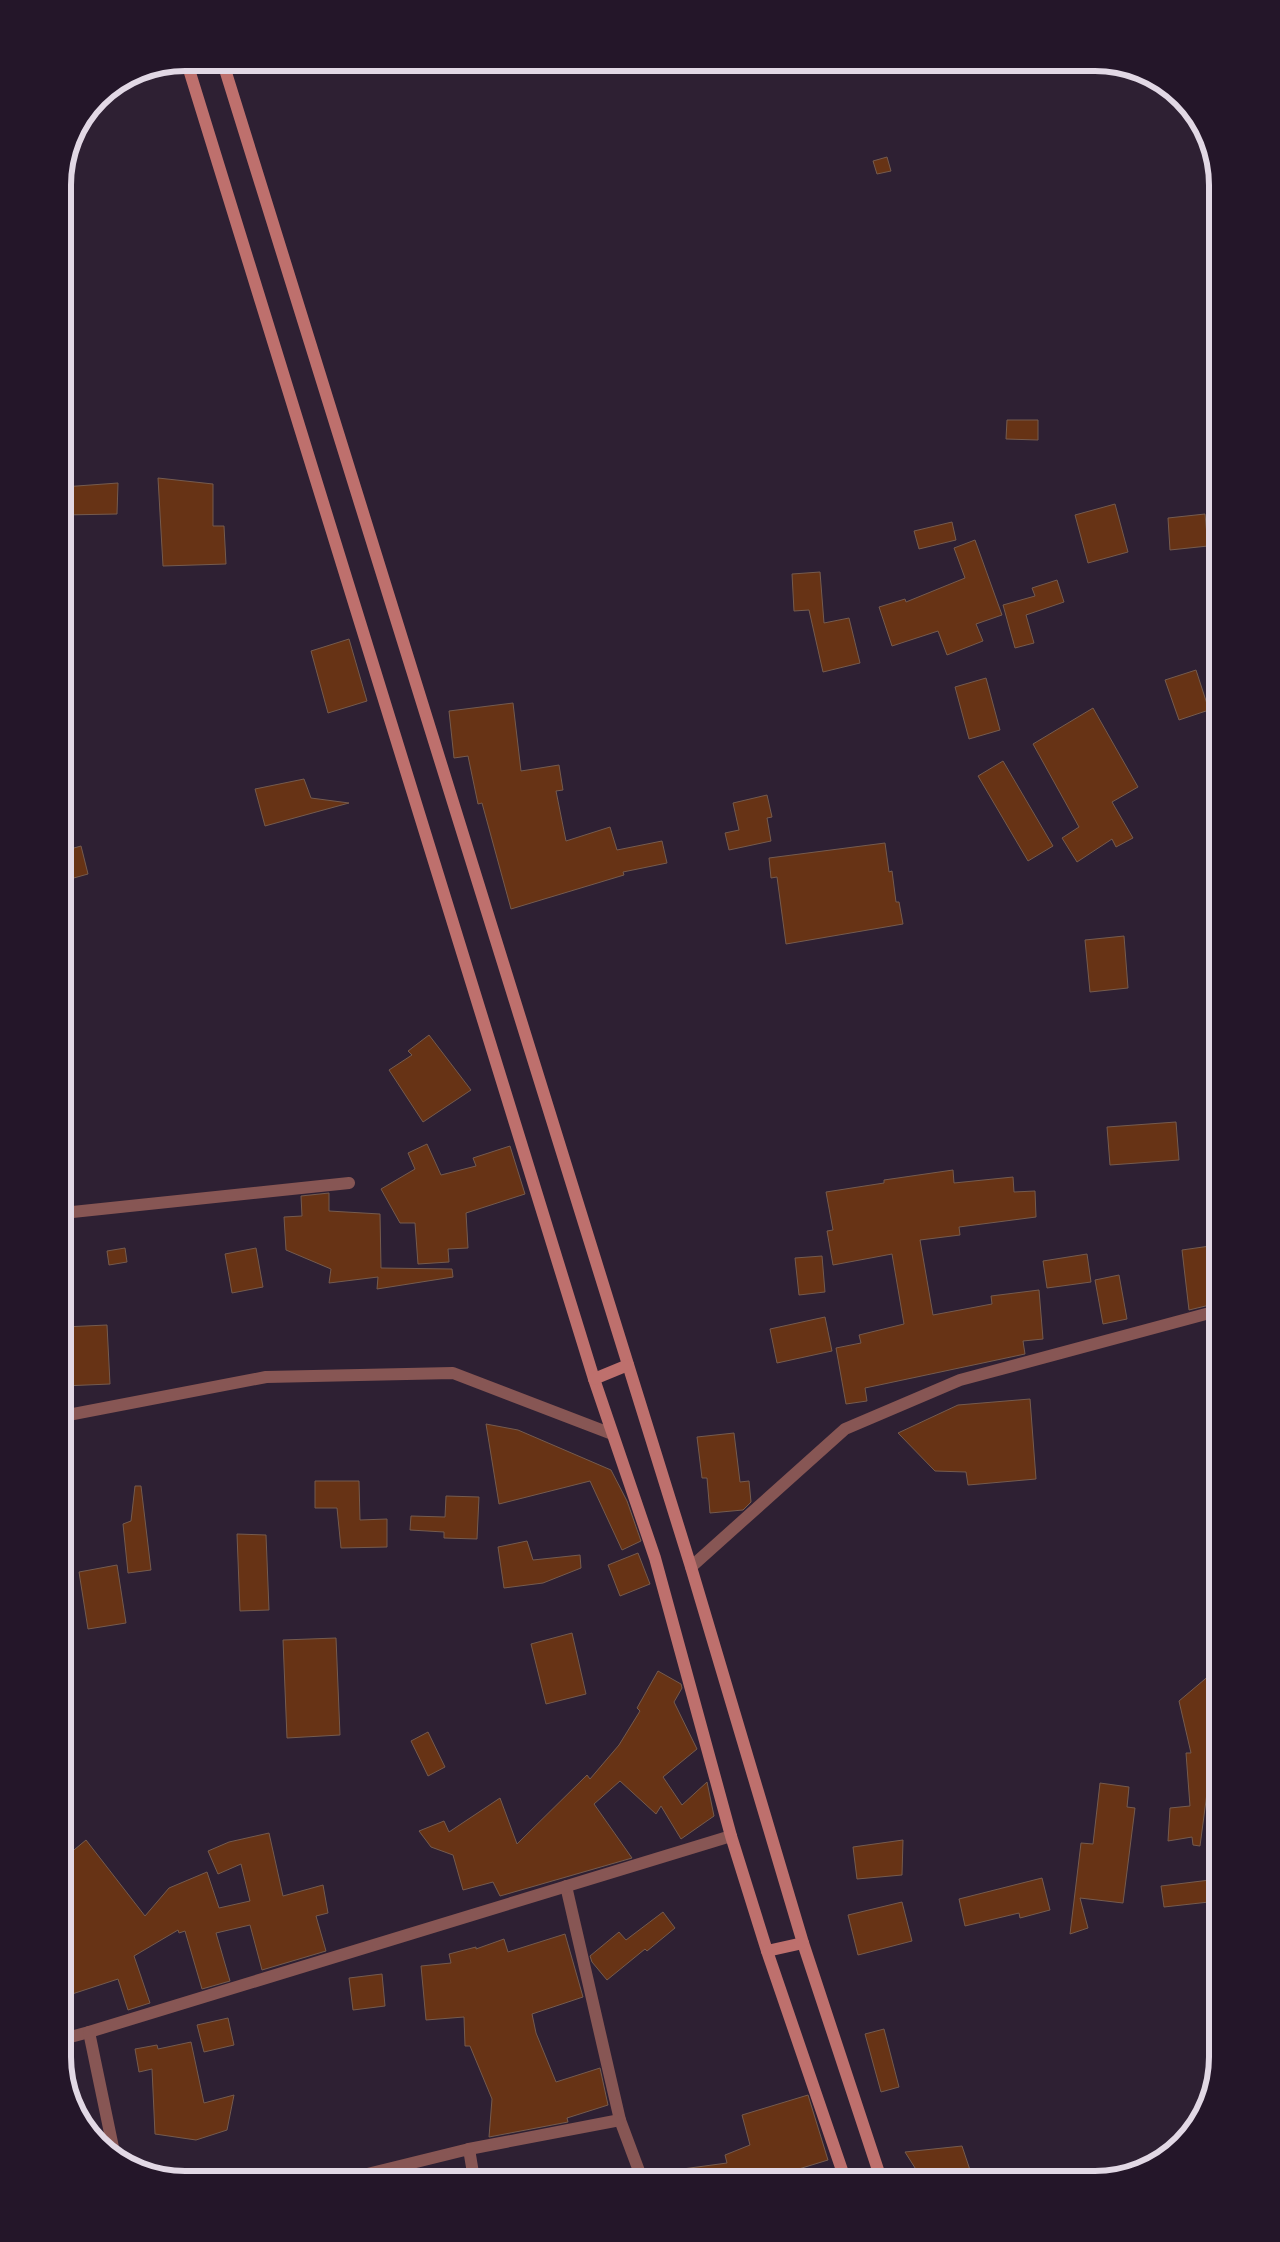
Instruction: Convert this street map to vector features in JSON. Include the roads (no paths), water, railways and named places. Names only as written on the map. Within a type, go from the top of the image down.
[{"type":"main road","points":[[190,71],[594,1378],[655,1558],[731,1836],[767,1952],[842,2171]]},
{"type":"main road","points":[[227,71],[691,1568],[803,1943],[878,2171]]},
{"type":"main road","points":[[594,1378],[628,1365]]},
{"type":"main road","points":[[767,1952],[803,1943]]},
{"type":"street","points":[[71,1212],[349,1183]]},
{"type":"street","points":[[691,1568],[845,1430],[960,1380],[1209,1313]]},
{"type":"street","points":[[71,1414],[266,1377],[453,1373],[612,1434]]},
{"type":"street","points":[[71,2037],[731,1836]]},
{"type":"street","points":[[566,1886],[620,2120],[639,2171]]},
{"type":"street","points":[[89,2032],[112,2145]]},
{"type":"street","points":[[380,2171],[469,2149],[620,2120]]},
{"type":"street","points":[[469,2149],[473,2171]]}]
